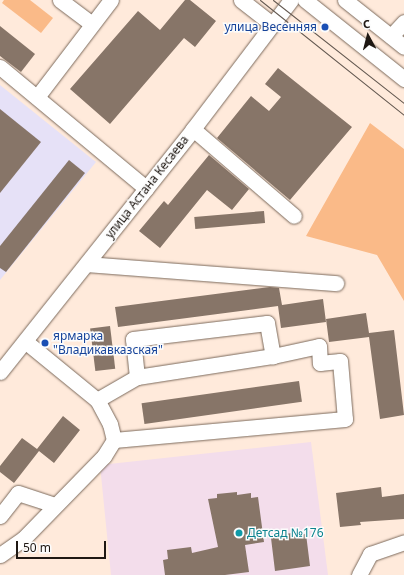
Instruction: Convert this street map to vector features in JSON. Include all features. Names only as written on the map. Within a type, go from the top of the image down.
[{"type":"street","points":[[60,0],[92,24]]},
{"type":"street","points":[[37,97],[111,0]]},
{"type":"street","points":[[241,0],[272,24]]},
{"type":"street","name":"улица Астана Кесаева","points":[[0,372],[193,129],[291,0]]},
{"type":"street","points":[[305,0],[404,79]]},
{"type":"street","points":[[345,0],[404,47]]},
{"type":"street","points":[[391,36],[404,22]]},
{"type":"street","points":[[0,67],[146,188]]},
{"type":"street","points":[[193,129],[294,216]]},
{"type":"street","points":[[87,264],[336,283]]},
{"type":"street","points":[[137,377],[134,339],[267,323],[273,356]]},
{"type":"street","points":[[0,554],[23,539],[104,456],[114,440],[110,424],[97,400],[25,341]]},
{"type":"street","points":[[97,400],[137,377],[273,356],[319,346],[320,363],[340,361],[345,419],[114,440]]},
{"type":"street","points":[[0,516],[18,493],[55,505]]},
{"type":"street","points":[[359,575],[370,554],[404,542]]},
{"type":"shaded area","points":[[4,0],[30,0],[53,18],[41,33],[2,3]]},
{"type":"shaded area","points":[[0,85],[96,162],[0,280]]},
{"type":"shaded area","points":[[370,123],[404,149],[404,301],[377,255],[306,236]]},
{"type":"shaded area","points":[[311,442],[328,575],[111,575],[100,465]]},
{"type":"building","points":[[185,0],[190,0],[216,21],[195,47],[184,38],[110,124],[70,89],[138,11],[160,30]]},
{"type":"building","points":[[0,26],[35,54],[21,72],[0,56]]},
{"type":"building","points":[[278,68],[352,127],[290,200],[217,138],[251,96],[269,111],[281,97],[265,84]]},
{"type":"building","points":[[0,109],[41,142],[0,193]]},
{"type":"building","points":[[209,155],[249,189],[232,210],[207,190],[160,248],[139,231],[164,201],[168,205]]},
{"type":"building","points":[[69,160],[85,173],[6,272],[0,268],[0,246]]},
{"type":"building","points":[[264,211],[265,223],[195,229],[194,217]]},
{"type":"building","points":[[270,287],[279,288],[282,305],[323,299],[326,322],[281,328],[278,306],[118,327],[115,307]]},
{"type":"building","points":[[366,313],[369,333],[394,330],[404,415],[380,419],[369,337],[329,342],[326,319]]},
{"type":"building","points":[[110,326],[115,369],[95,371],[90,328]]},
{"type":"building","points":[[299,381],[302,402],[144,424],[142,403]]},
{"type":"building","points":[[63,416],[80,430],[54,463],[39,451],[14,483],[0,472],[0,466],[22,438],[37,449]]},
{"type":"building","points":[[381,487],[382,497],[404,494],[404,519],[360,522],[361,525],[340,527],[336,493]]},
{"type":"building","name":"Детсад №176","points":[[237,492],[237,495],[251,493],[251,498],[258,497],[264,542],[245,545],[249,572],[225,575],[165,575],[163,560],[168,559],[167,550],[191,547],[192,553],[218,547],[208,499],[217,498],[217,494]]},
{"type":"building","points":[[295,532],[296,535],[306,534],[310,566],[275,571],[271,538]]},
{"type":"tram line","points":[[260,0],[404,115]]},
{"type":"tram line","points":[[273,0],[404,103]]},
{"type":"place","name":"улица Весенняя","points":[[325,27]]},
{"type":"place","name":"ярмарка \"Владикавказская\"","points":[[45,343]]},
{"type":"place","name":"Детсад №176","points":[[239,533]]}]
